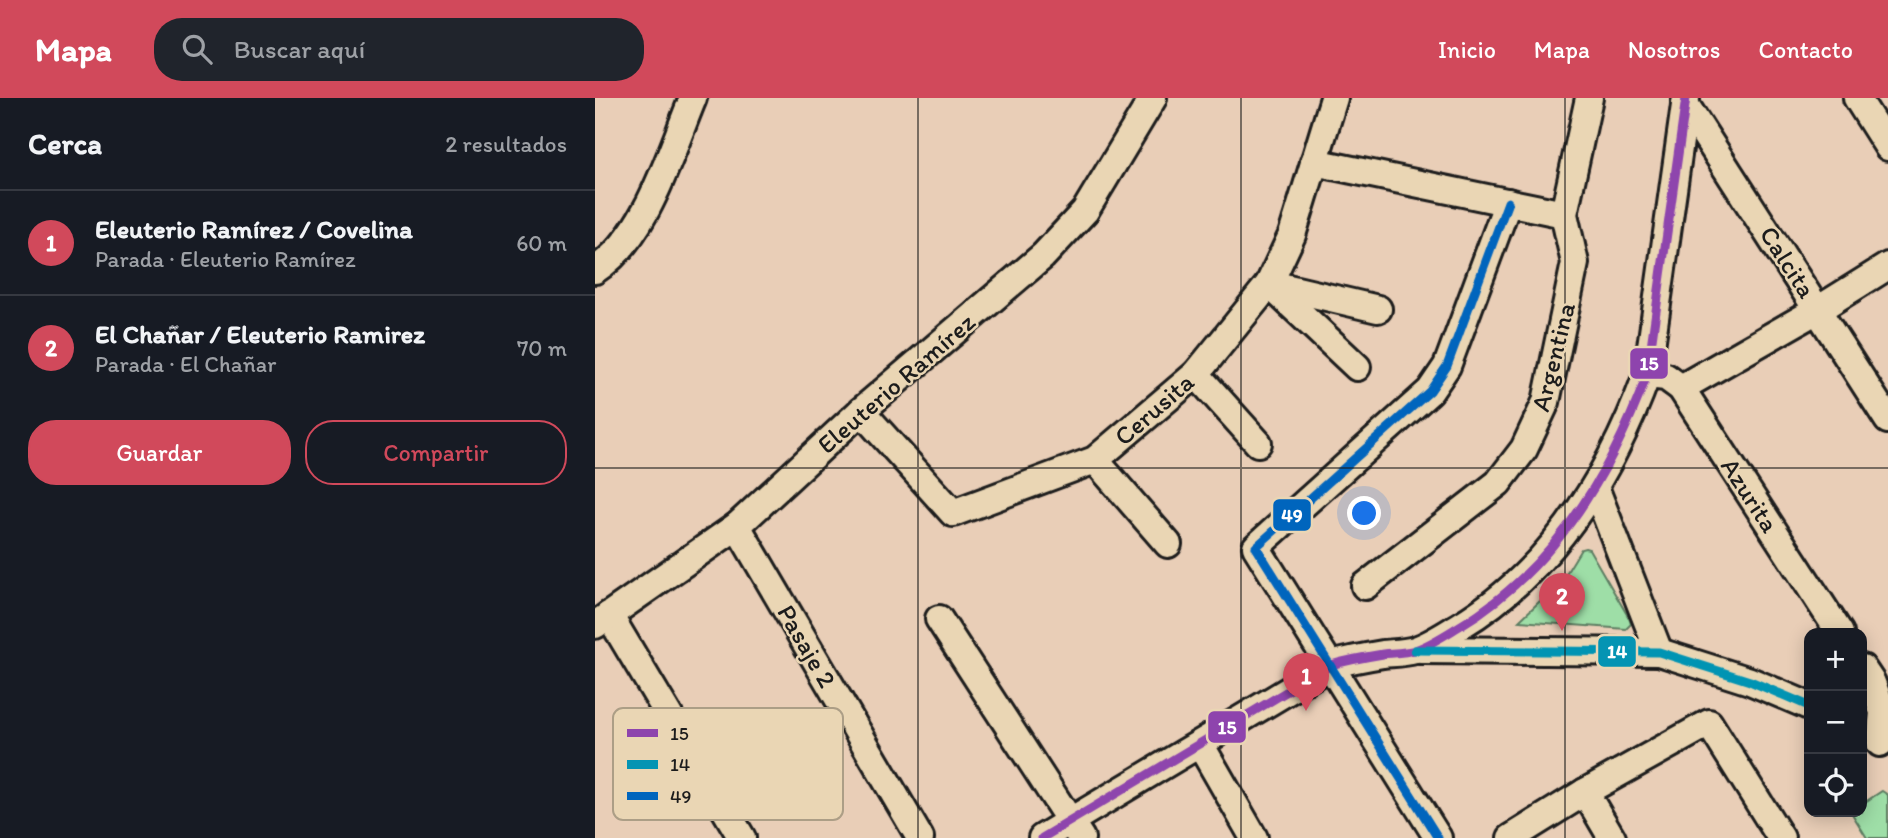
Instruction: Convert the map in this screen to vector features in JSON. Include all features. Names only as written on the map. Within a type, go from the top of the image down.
[{"type":"street","points":[[595,270],[607,262],[643,219],[693,98]]},
{"type":"street","name":"Eleuterio Ramírez","points":[[602,620],[737,526],[860,411],[1042,256],[1085,211],[1153,98]]},
{"type":"street","name":"Cerusita","points":[[860,411],[953,513],[1095,460],[1196,374],[1269,284],[1292,235],[1334,98]]},
{"type":"street","name":"Argentina","points":[[1365,586],[1498,483],[1524,450],[1546,402],[1575,263],[1564,214],[1589,98]]},
{"type":"street","points":[[1857,98],[1888,147]]},
{"type":"street","points":[[1415,650],[1469,620],[1519,582],[1561,537],[1595,487],[1633,413],[1647,375],[1685,101]]},
{"type":"street","name":"Calcita","points":[[1685,101],[1888,420]]},
{"type":"street","points":[[1314,162],[1564,214]]},
{"type":"street","points":[[1439,838],[1256,547],[1430,391],[1447,366],[1508,202]]},
{"type":"street","points":[[1647,375],[1666,377],[1681,388],[1888,266]]},
{"type":"street","points":[[1269,284],[1378,309]]},
{"type":"street","points":[[1269,284],[1357,367]]},
{"type":"street","points":[[1196,374],[1258,443]]},
{"type":"street","name":"Azurita","points":[[1681,388],[1837,628]]},
{"type":"street","points":[[1095,460],[1168,544]]},
{"type":"street","points":[[1595,487],[1659,652]]},
{"type":"street","name":"Pasaje 2","points":[[737,526],[919,838]]},
{"type":"street","points":[[939,619],[1076,829]]},
{"type":"street","points":[[602,620],[658,708]]},
{"type":"street","points":[[1042,838],[1076,829],[1200,744],[1331,665],[1357,658],[1415,650],[1659,652],[1750,681],[1804,704]]},
{"type":"street","points":[[1867,676],[1884,712],[1877,742]]},
{"type":"street","points":[[1511,838],[1585,792],[1709,723],[1779,837]]},
{"type":"street","points":[[1200,744],[1254,838]]},
{"type":"street","points":[[1585,792],[1612,838]]},
{"type":"street","points":[[730,820],[741,838]]},
{"type":"green space","points":[[1581,549],[1589,549],[1631,624],[1626,629],[1519,621],[1562,580]]},
{"type":"green space","points":[[1882,791],[1888,795],[1888,838],[1867,838],[1854,817],[1867,817],[1867,801]]},
{"type":"transit line","name":"15","points":[[1042,838],[1331,665],[1370,656],[1411,651],[1437,640],[1492,604],[1522,578],[1549,549],[1596,484],[1632,413],[1647,375],[1686,98]]},
{"type":"transit line","name":"49","points":[[1438,838],[1256,547],[1430,391],[1447,366],[1508,202]]},
{"type":"transit line","name":"14","points":[[1415,650],[1659,652],[1750,681],[1804,704]]},
{"type":"place","name":"El Chañar / Eleuterio Ramirez","points":[[1562,631]]},
{"type":"place","name":"Eleuterio Ramírez / Covelina","points":[[1306,711]]}]
